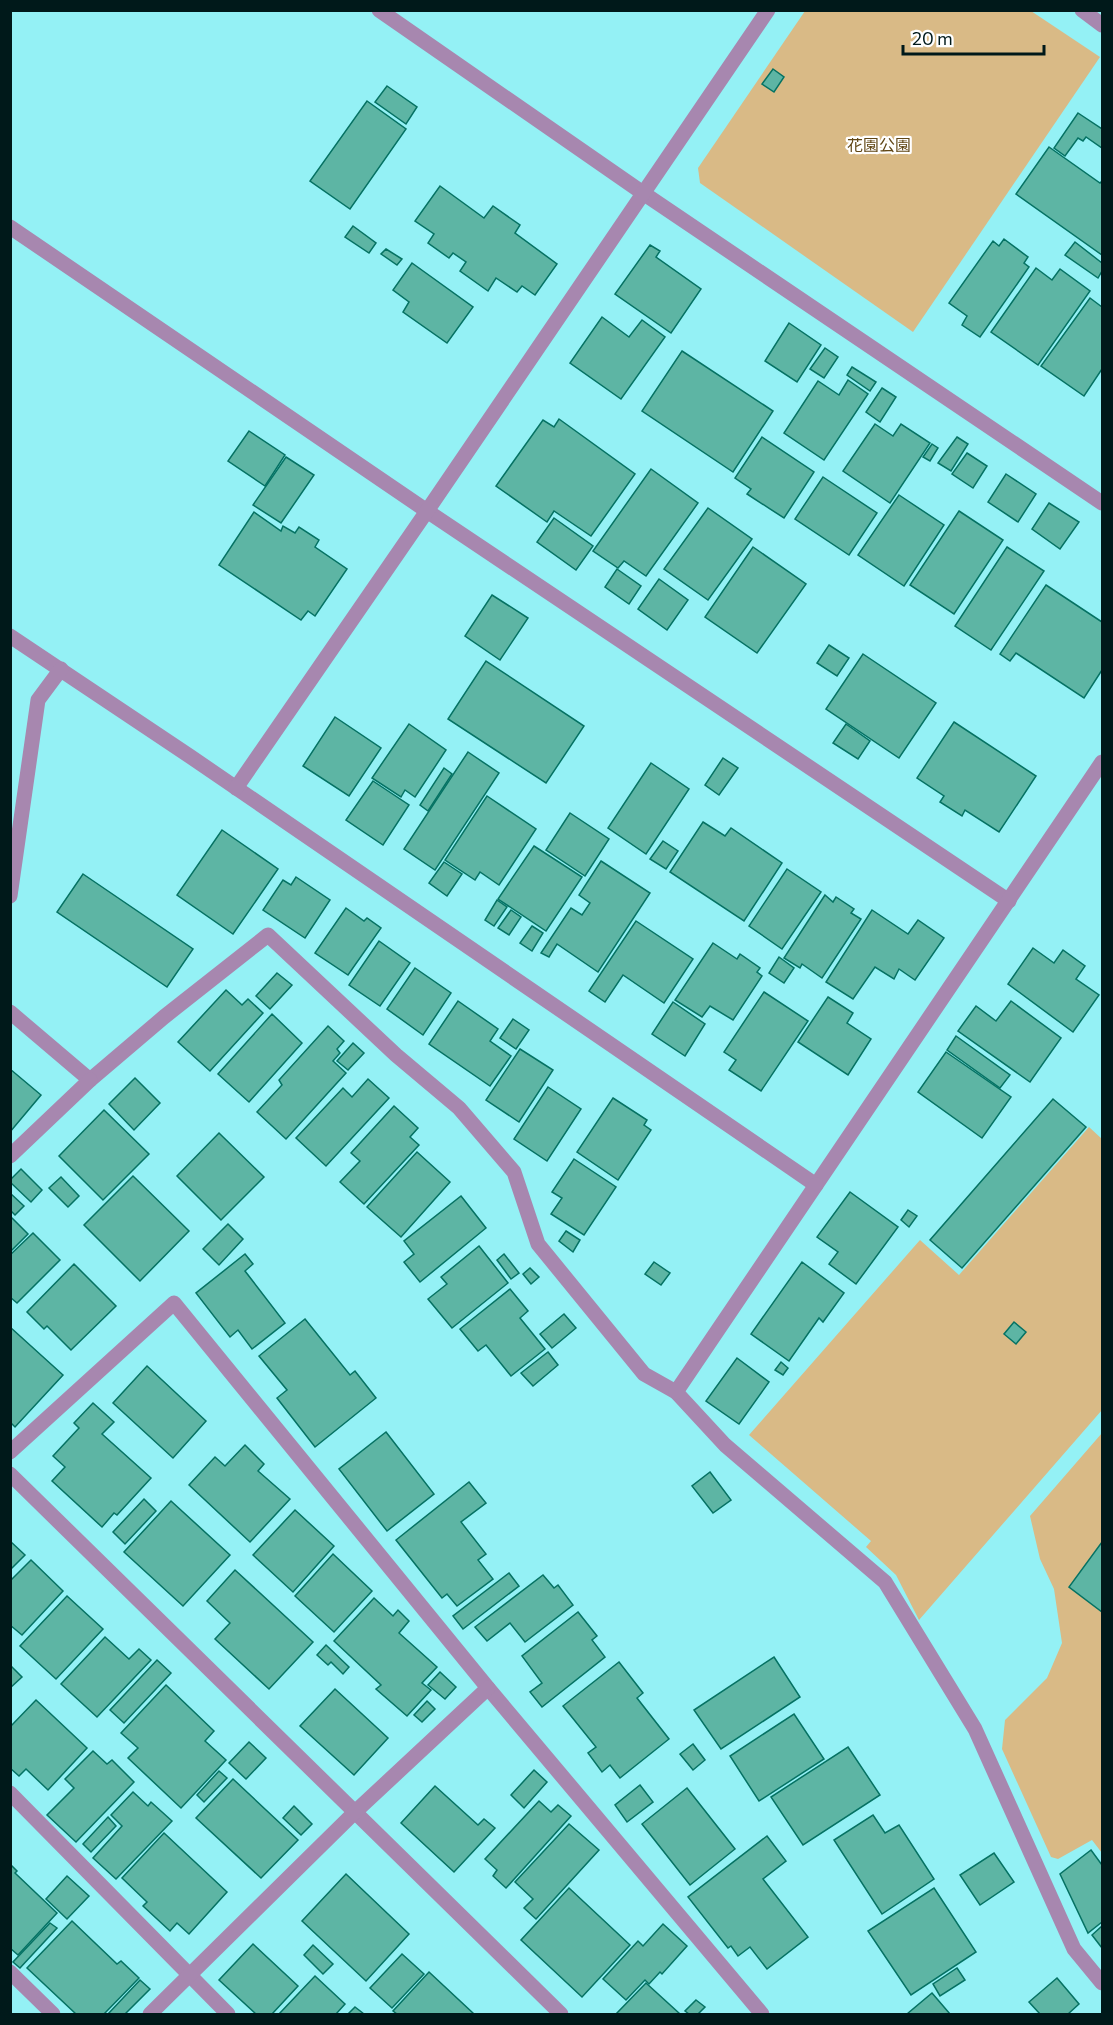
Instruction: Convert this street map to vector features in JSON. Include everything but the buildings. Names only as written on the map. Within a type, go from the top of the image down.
[{"type":"street","points":[[379,10],[644,193],[1102,503]]},
{"type":"street","points":[[236,788],[768,10]]},
{"type":"street","points":[[1082,10],[1102,25]]},
{"type":"street","points":[[10,227],[427,511],[1009,901]]},
{"type":"street","points":[[10,636],[816,1185]]},
{"type":"street","points":[[10,896],[38,700],[61,669]]},
{"type":"street","points":[[676,1392],[1102,762]]},
{"type":"street","points":[[10,1156],[90,1080],[164,1017],[268,935],[396,1055],[459,1108],[514,1172],[538,1244],[644,1374],[676,1392],[725,1445],[885,1582],[975,1729],[1074,1949],[1102,1983]]},
{"type":"street","points":[[10,1012],[90,1080]]},
{"type":"street","points":[[10,1452],[174,1303],[488,1688],[762,2014]]},
{"type":"street","points":[[12,1479],[561,2014]]},
{"type":"street","points":[[150,2014],[355,1812],[488,1688]]},
{"type":"street","points":[[10,1793],[228,2014]]},
{"type":"street","points":[[10,1972],[53,2014]]},
{"type":"green space","name":"花園公園","points":[[805,11],[1031,11],[1100,57],[913,332],[700,183],[698,168]]},
{"type":"green space","points":[[1089,1127],[1102,1139],[1102,1410],[919,1620],[896,1575],[866,1547],[871,1541],[749,1435],[920,1240],[959,1275]]},
{"type":"green space","points":[[1102,1433],[1102,1853],[1092,1840],[1058,1859],[1051,1857],[1002,1749],[1005,1720],[1047,1678],[1062,1643],[1054,1589],[1040,1559],[1030,1516]]}]
